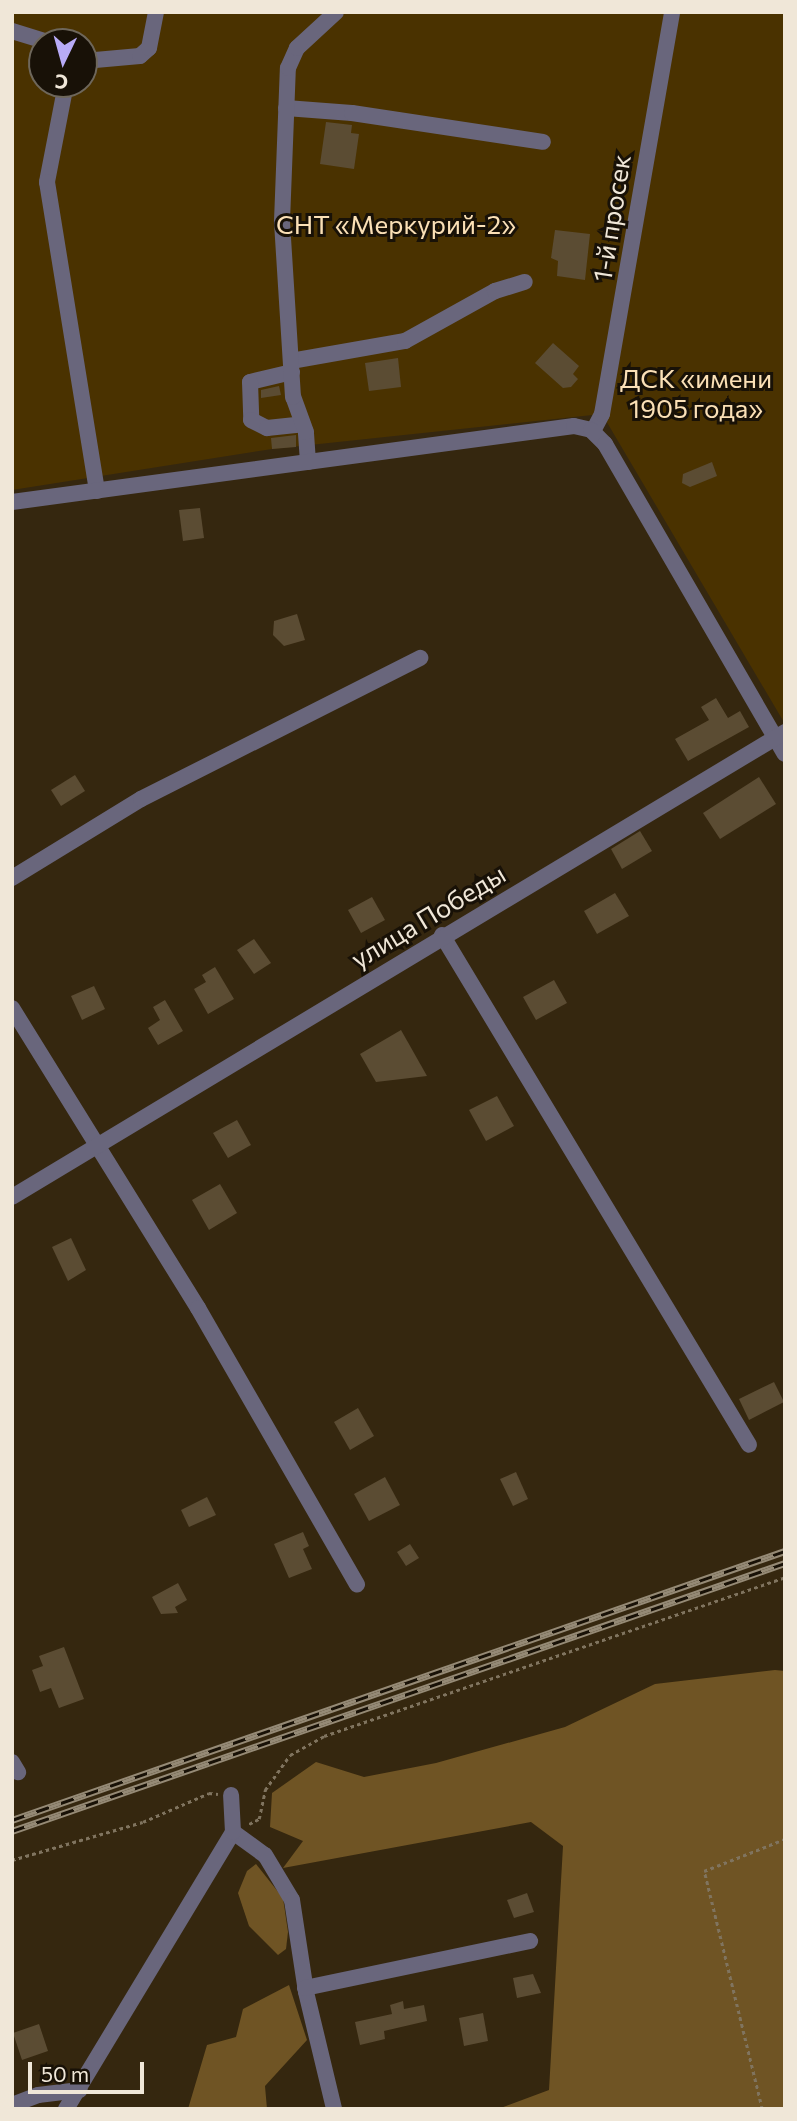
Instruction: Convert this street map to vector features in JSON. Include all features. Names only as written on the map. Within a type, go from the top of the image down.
[{"type":"street","points":[[98,60],[140,56],[149,48],[156,12]]},
{"type":"street","points":[[308,462],[303,424],[296,411],[291,367],[281,205],[286,108],[291,58],[336,12]]},
{"type":"street","name":"1-й просек","points":[[593,431],[602,414],[672,12]]},
{"type":"street","points":[[63,98],[47,182],[97,491]]},
{"type":"street","points":[[286,108],[352,113],[543,142]]},
{"type":"street","points":[[303,424],[267,428],[251,420],[250,382],[291,367],[405,341],[495,291],[525,282]]},
{"type":"street","points":[[12,502],[574,426],[593,431],[604,444],[780,735],[785,754]]},
{"type":"street","points":[[12,878],[141,799],[420,658]]},
{"type":"street","name":"улица Победы","points":[[12,1197],[100,1146],[442,935],[780,735]]},
{"type":"street","points":[[442,935],[749,1445]]},
{"type":"street","points":[[12,1007],[75,1114],[100,1146],[357,1584]]},
{"type":"street","points":[[66,2109],[80,2090],[233,1832],[231,1795]]},
{"type":"street","points":[[233,1832],[265,1855],[292,1900],[305,1988],[334,2109]]},
{"type":"street","points":[[305,1988],[530,1941]]},
{"type":"street","points":[[12,2105],[38,2095],[80,2090]]},
{"type":"path","points":[[233,1832],[259,1819],[265,1790],[290,1755],[324,1736],[785,1577]]},
{"type":"path","points":[[12,1860],[143,1822],[209,1793],[231,1795]]},
{"type":"path","points":[[762,2109],[704,1871],[785,1839]]},
{"type":"green space","points":[[12,12],[785,12],[785,724],[602,414],[272,449],[12,490]]},
{"type":"shaded area","points":[[785,1671],[785,2109],[498,2109],[549,2090],[563,1846],[531,1822],[283,1868],[303,1841],[270,1827],[272,1793],[316,1762],[364,1777],[436,1763],[565,1727],[655,1684]]},
{"type":"shaded area","points":[[256,1864],[283,1898],[288,1932],[286,1949],[278,1955],[249,1926],[238,1893],[247,1871]]},
{"type":"shaded area","points":[[289,1985],[307,2040],[265,2086],[267,2109],[188,2109],[207,2045],[236,2037],[243,2009]]},
{"type":"building","points":[[326,122],[352,125],[351,133],[359,134],[354,169],[320,164]]},
{"type":"building","points":[[555,230],[590,234],[585,280],[557,276],[558,261],[551,258]]},
{"type":"building","points":[[553,343],[579,366],[573,374],[578,379],[571,387],[563,388],[535,363]]},
{"type":"building","points":[[398,358],[401,387],[369,391],[365,363]]},
{"type":"building","points":[[279,386],[281,395],[261,398],[261,390]]},
{"type":"building","points":[[296,435],[296,447],[272,449],[271,438]]},
{"type":"building","points":[[712,462],[717,476],[690,487],[682,483],[683,474]]},
{"type":"building","points":[[200,508],[204,538],[183,541],[179,510]]},
{"type":"building","points":[[297,614],[305,640],[284,646],[273,635],[274,621]]},
{"type":"building","points":[[716,698],[728,718],[740,711],[749,727],[688,761],[675,739],[709,720],[701,707]]},
{"type":"building","points":[[75,775],[85,791],[61,806],[51,790]]},
{"type":"building","points":[[759,777],[776,804],[720,839],[703,813]]},
{"type":"building","points":[[640,831],[652,851],[622,869],[611,849]]},
{"type":"building","points":[[615,893],[629,916],[597,934],[584,911]]},
{"type":"building","points":[[372,897],[385,920],[361,933],[348,910]]},
{"type":"building","points":[[254,939],[271,963],[254,974],[237,950]]},
{"type":"building","points":[[215,967],[234,999],[208,1014],[194,989],[206,982],[202,975]]},
{"type":"building","points":[[554,980],[567,1003],[536,1020],[523,997]]},
{"type":"building","points":[[94,986],[105,1009],[82,1020],[71,996]]},
{"type":"building","points":[[165,1000],[183,1031],[158,1045],[148,1028],[160,1020],[153,1007]]},
{"type":"building","points":[[401,1030],[427,1076],[376,1082],[360,1054]]},
{"type":"building","points":[[497,1096],[514,1126],[486,1141],[469,1110]]},
{"type":"building","points":[[237,1120],[251,1145],[228,1158],[213,1133]]},
{"type":"building","points":[[220,1184],[237,1213],[209,1230],[192,1200]]},
{"type":"building","points":[[71,1238],[86,1270],[68,1281],[52,1247]]},
{"type":"building","points":[[774,1382],[784,1402],[749,1420],[739,1399]]},
{"type":"building","points":[[358,1408],[374,1436],[350,1450],[334,1422]]},
{"type":"building","points":[[516,1472],[528,1499],[513,1506],[500,1479]]},
{"type":"building","points":[[385,1477],[400,1505],[369,1521],[354,1494]]},
{"type":"building","points":[[207,1497],[216,1515],[189,1527],[181,1510]]},
{"type":"building","points":[[303,1532],[309,1546],[303,1549],[312,1569],[289,1578],[274,1544]]},
{"type":"building","points":[[410,1544],[419,1558],[406,1566],[397,1552]]},
{"type":"building","points":[[178,1583],[187,1600],[175,1607],[178,1613],[161,1614],[152,1597]]},
{"type":"building","points":[[64,1647],[84,1699],[59,1708],[51,1688],[40,1692],[32,1670],[43,1666],[39,1656]]},
{"type":"building","points":[[527,1893],[534,1912],[514,1918],[507,1900]]},
{"type":"building","points":[[533,1974],[541,1993],[517,1998],[513,1978]]},
{"type":"building","points":[[403,2001],[404,2009],[424,2005],[427,2021],[384,2031],[385,2039],[360,2045],[355,2022],[392,2014],[390,2005]]},
{"type":"building","points":[[483,2013],[488,2041],[464,2046],[459,2018]]},
{"type":"building","points":[[39,2024],[48,2051],[22,2060],[13,2033]]},
{"type":"railway","points":[[12,1820],[785,1551]]},
{"type":"railway","points":[[12,1831],[785,1563]]},
{"type":"park label","name":"СНТ «Меркурий-2»","points":[[396,224]]},
{"type":"park label","name":"ДСК «имени 1905 года»","points":[[696,393]]}]
